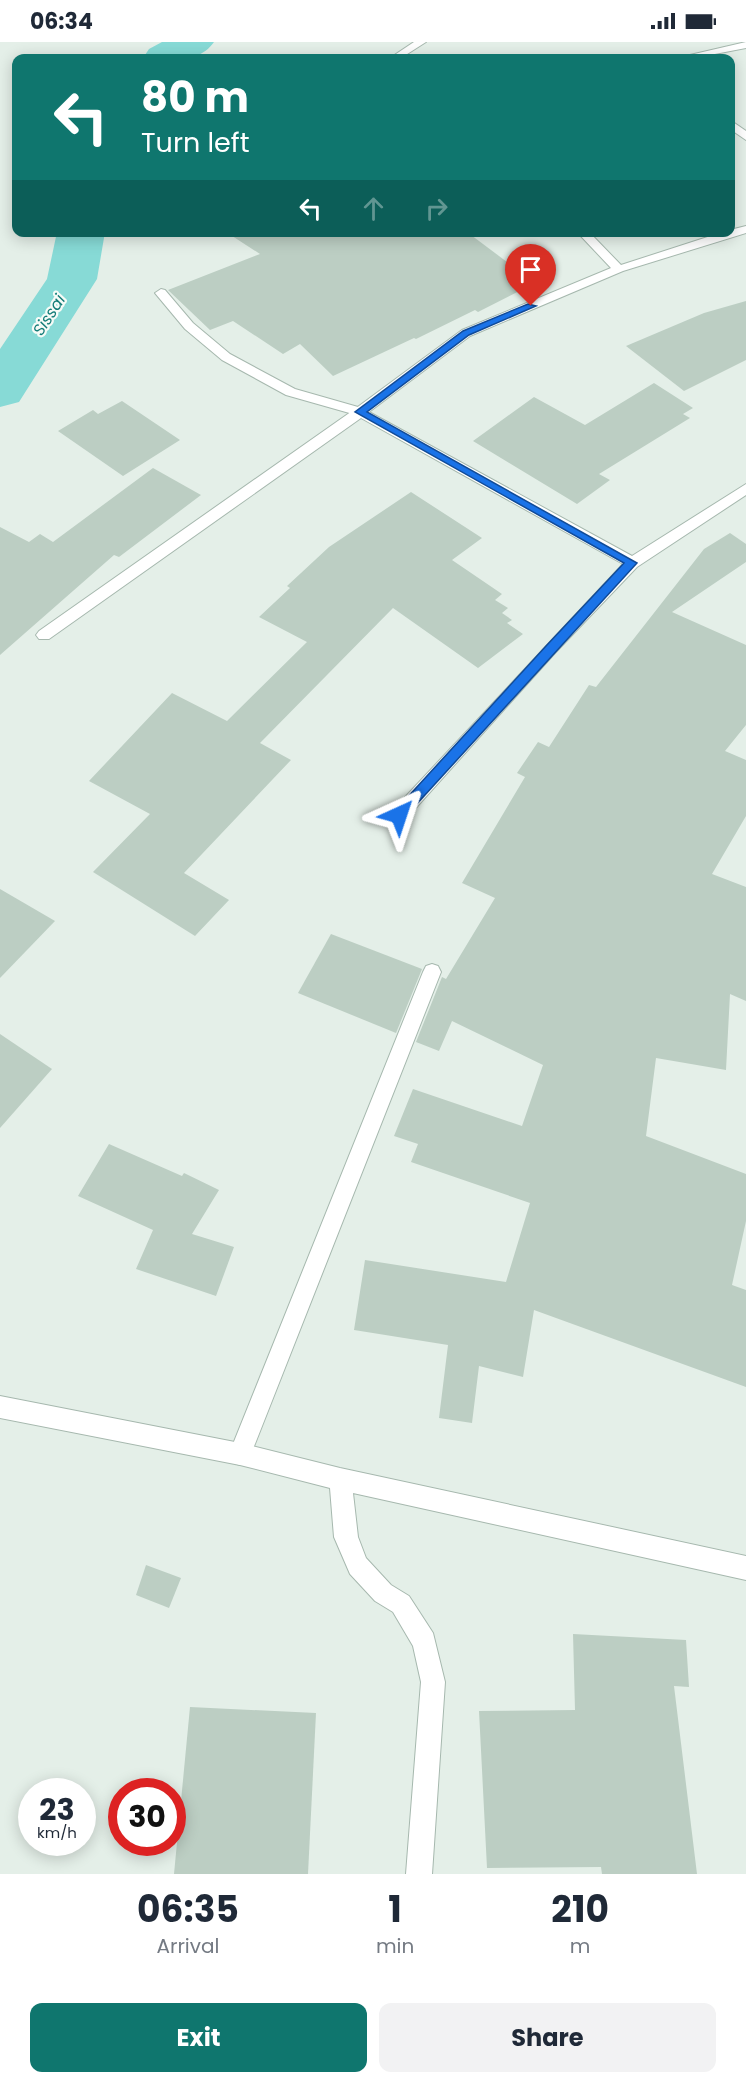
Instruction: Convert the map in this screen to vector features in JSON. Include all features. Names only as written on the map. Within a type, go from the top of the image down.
[{"type":"street","points":[[402,54],[421,42]]},
{"type":"street","points":[[699,54],[742,44]]},
{"type":"street","points":[[587,237],[619,269]]},
{"type":"street","points":[[44,635],[360,412],[466,333],[619,269],[721,237]]},
{"type":"street","points":[[161,293],[189,326],[226,357],[291,392],[360,412],[632,563]]},
{"type":"street","points":[[399,815],[550,649],[632,563],[746,489]]},
{"type":"street","points":[[240,1454],[432,972]]},
{"type":"street","points":[[0,1407],[240,1454],[339,1479],[746,1568]]},
{"type":"street","points":[[339,1479],[346,1537],[358,1566],[383,1593],[401,1604],[424,1642],[433,1682],[420,1874]]},
{"type":"building","points":[[234,237],[474,237],[535,283],[478,312],[475,310],[333,376],[300,344],[283,354],[233,321],[210,330],[168,290],[260,254]]},
{"type":"building","points":[[746,301],[746,360],[684,391],[626,346],[704,313]]},
{"type":"building","points":[[654,383],[693,408],[683,414],[690,418],[599,474],[610,480],[577,504],[473,441],[534,397],[585,425]]},
{"type":"building","points":[[122,401],[180,440],[123,476],[58,431],[93,410],[98,414]]},
{"type":"building","points":[[153,468],[201,495],[119,557],[114,555],[0,655],[0,527],[29,542],[40,534],[53,542]]},
{"type":"building","points":[[411,492],[482,538],[452,560],[502,594],[495,600],[508,608],[502,613],[512,620],[507,623],[523,634],[478,668],[393,608],[260,743],[291,760],[184,873],[229,900],[195,936],[93,872],[150,814],[89,781],[172,693],[227,721],[307,642],[259,617],[290,588],[287,586],[329,547]]},
{"type":"building","points":[[730,533],[746,544],[746,562],[672,612],[746,645],[746,725],[725,751],[746,760],[746,816],[712,874],[746,887],[746,1001],[730,994],[726,1070],[656,1058],[646,1136],[746,1174],[746,1221],[732,1285],[746,1290],[746,1387],[534,1310],[523,1377],[479,1366],[472,1423],[439,1418],[448,1345],[354,1330],[365,1260],[506,1282],[530,1203],[411,1162],[418,1144],[394,1136],[413,1089],[522,1126],[543,1065],[452,1021],[439,1051],[416,1042],[442,977],[446,979],[495,898],[462,883],[525,777],[517,773],[538,742],[549,747],[589,685],[596,687],[704,549]]},
{"type":"building","points":[[0,889],[55,921],[0,978]]},
{"type":"building","points":[[331,934],[422,969],[396,1033],[298,993]]},
{"type":"building","points":[[0,1034],[52,1069],[0,1128]]},
{"type":"building","points":[[109,1144],[182,1176],[184,1173],[219,1190],[192,1234],[234,1247],[216,1296],[136,1269],[153,1230],[78,1196]]},
{"type":"building","points":[[146,1565],[181,1578],[169,1608],[136,1595]]},
{"type":"building","points":[[573,1634],[686,1640],[689,1687],[674,1686],[697,1874],[602,1874],[601,1867],[487,1868],[479,1711],[575,1710]]},
{"type":"building","points":[[190,1707],[316,1713],[308,1874],[174,1874],[176,1856],[186,1856],[186,1778],[183,1778]]},
{"type":"waterway","name":"Sissai","points":[[171,54],[193,42]]},
{"type":"waterway","name":"Sissai","points":[[0,390],[72,279],[80,237]]},
{"type":"route","points":[[399,815],[550,649],[632,563],[360,412],[466,333],[531,306]]}]
